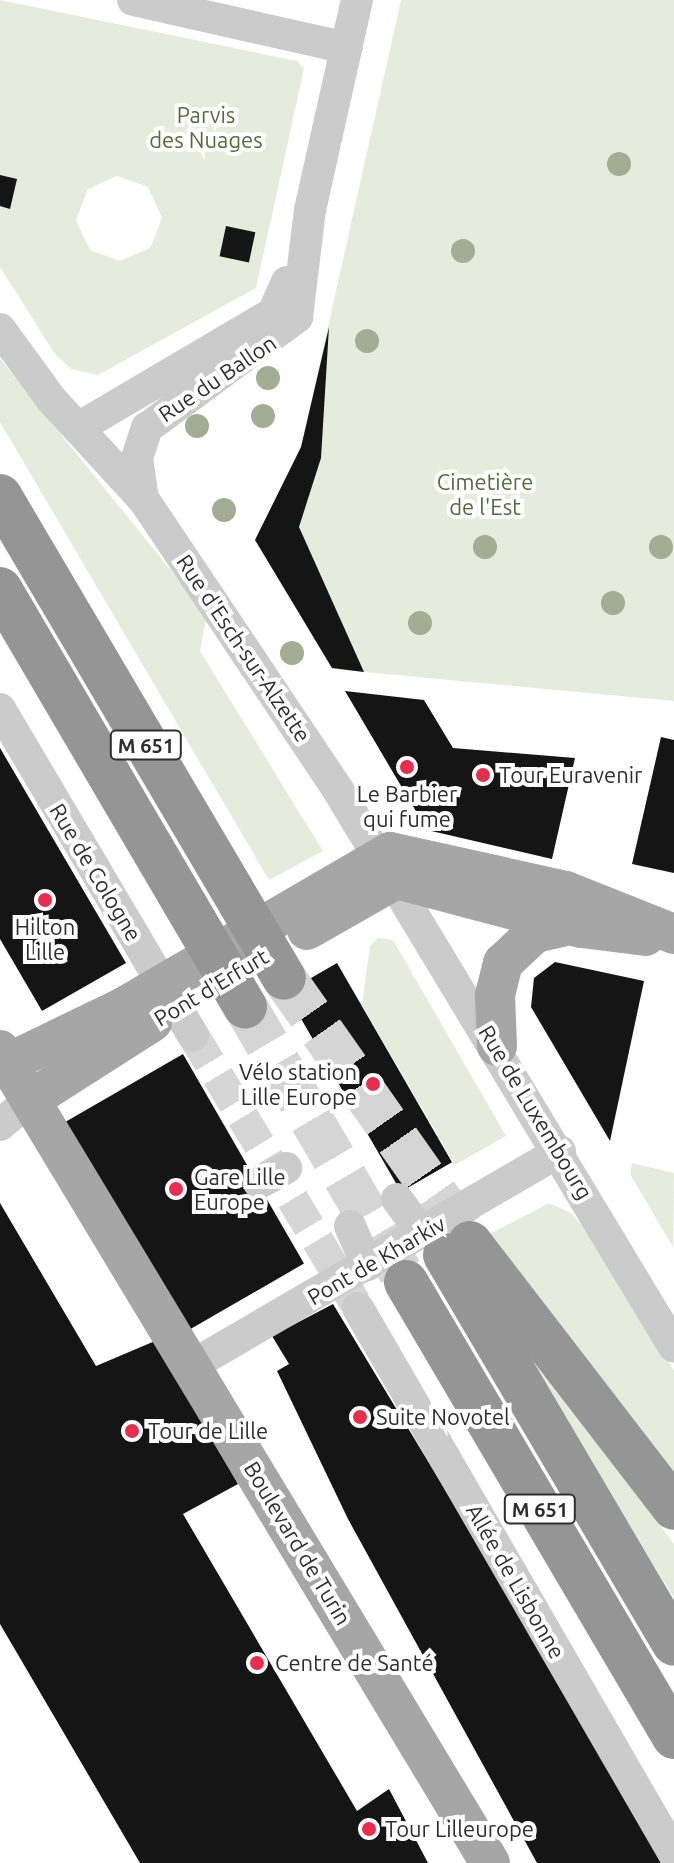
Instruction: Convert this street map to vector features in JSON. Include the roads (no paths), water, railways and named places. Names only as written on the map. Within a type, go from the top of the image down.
[{"type":"highway","name":"M 651","points":[[3,498],[284,978]]},
{"type":"highway","name":"M 651","points":[[0,589],[245,1006]]},
{"type":"highway","points":[[0,640],[183,901]]},
{"type":"highway","name":"M 651","points":[[446,1244],[674,1644]]},
{"type":"highway","points":[[446,1244],[674,1508]]},
{"type":"highway","name":"M 651","points":[[406,1282],[674,1737]]},
{"type":"main road","points":[[388,867],[414,854],[566,891],[674,937]]},
{"type":"main road","name":"Pont d'Erfurt","points":[[15,1113],[144,1011],[388,867]]},
{"type":"main road","points":[[388,867],[570,925],[674,937]]},
{"type":"main road","points":[[497,1046],[495,995],[507,956],[542,930],[570,925]]},
{"type":"main road","name":"Pont d'Erfurt","points":[[3,1060],[144,1011]]},
{"type":"main road","name":"Boulevard de Turin","points":[[3,1060],[15,1113],[191,1366],[490,1863]]},
{"type":"street","points":[[133,0],[347,48]]},
{"type":"street","name":"Rue du Ballon","points":[[144,500],[137,458],[147,428],[297,317],[310,210],[357,0]]},
{"type":"street","name":"Rue du Ballon","points":[[78,428],[273,313],[310,210]]},
{"type":"street","name":"Rue d'Esch-sur-Alzette","points":[[0,329],[78,428],[144,500],[388,867]]},
{"type":"street","name":"Rue de Cologne","points":[[0,709],[71,848],[193,1035]]},
{"type":"street","name":"Rue de Luxembourg","points":[[388,867],[674,1347]]},
{"type":"street","name":"Pont de Kharkiv","points":[[191,1366],[367,1265],[446,1244],[508,1183],[560,1151]]},
{"type":"street","points":[[397,1199],[446,1244]]},
{"type":"street","points":[[350,1226],[367,1265]]},
{"type":"street","name":"Allée de Lisbonne","points":[[359,1323],[674,1854]]},
{"type":"tunnel","points":[[284,978],[470,1243]]},
{"type":"tunnel","points":[[245,1006],[406,1282]]},
{"type":"tunnel","points":[[193,1035],[355,1303]]},
{"type":"place","name":"Le Barbier qui fume","points":[[407,767]]},
{"type":"place","name":"Tour Euravenir","points":[[483,775]]},
{"type":"place","name":"Hilton Lille","points":[[45,900]]},
{"type":"place","name":"Vélo station Lille Europe","points":[[373,1084]]},
{"type":"place","name":"Gare Lille Europe","points":[[176,1189]]},
{"type":"place","name":"Suite Novotel","points":[[360,1417]]},
{"type":"place","name":"Tour de Lille","points":[[132,1431]]},
{"type":"place","name":"Centre de Santé","points":[[257,1663]]},
{"type":"place","name":"Tour Lilleurope","points":[[369,1829]]},
{"type":"park label","name":"Parvis des Nuages","points":[[206,126]]},
{"type":"park label","name":"Cimetière de l'Est","points":[[485,494]]}]
